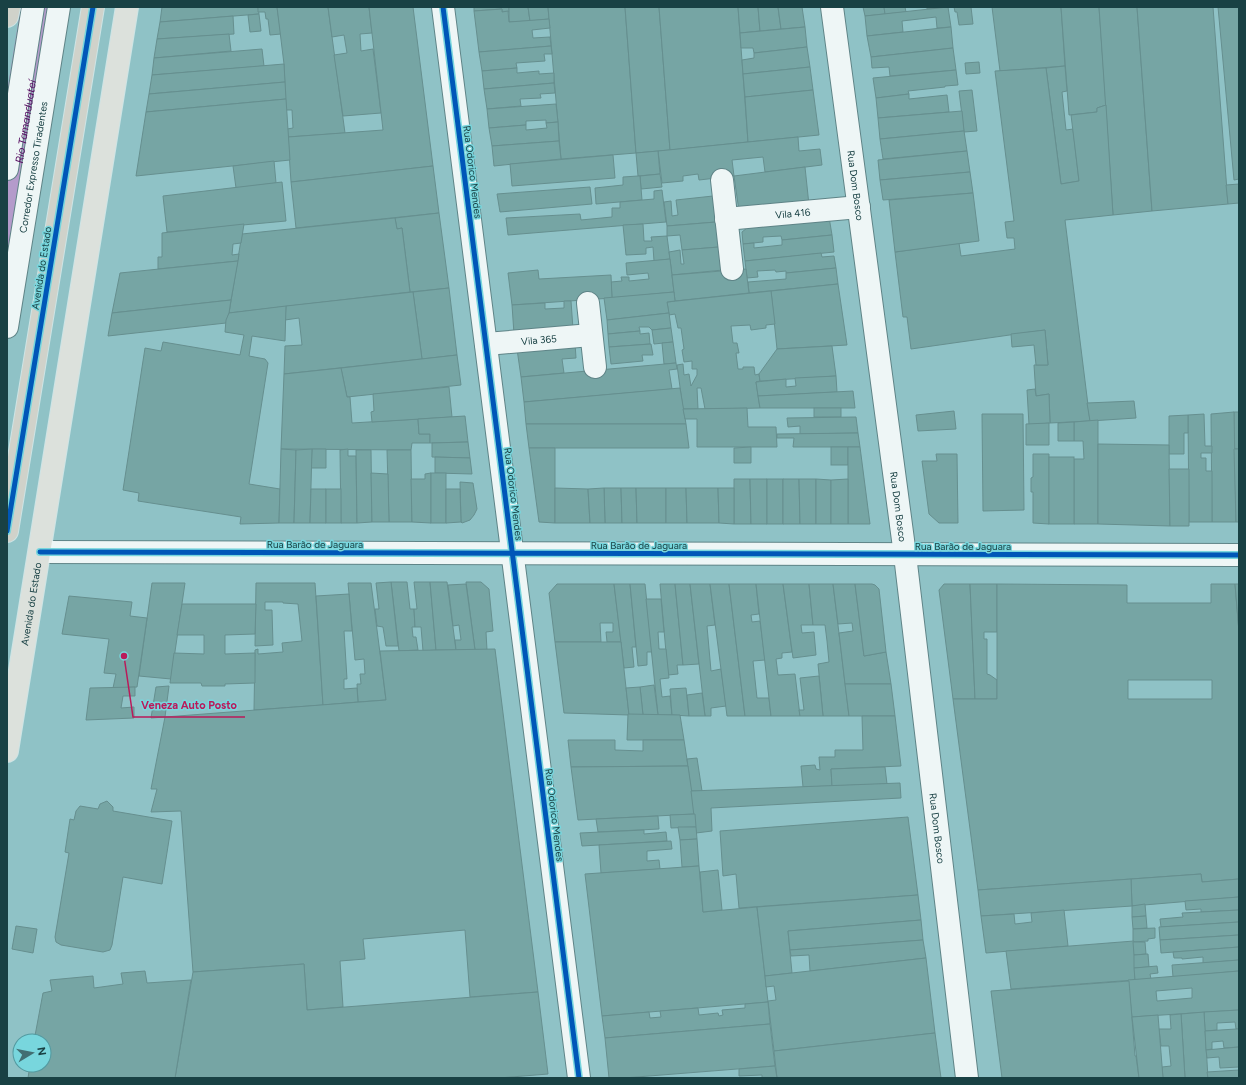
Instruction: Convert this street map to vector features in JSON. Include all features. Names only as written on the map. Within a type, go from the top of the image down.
[{"type":"highway","points":[[7,16],[9,7]]},
{"type":"highway","name":"Avenida do Estado","points":[[7,531],[93,7]]},
{"type":"main road","name":"Avenida do Estado","points":[[7,750],[127,7]]},
{"type":"street","points":[[7,169],[33,7]]},
{"type":"street","name":"Corredor Expresso Tiradentes","points":[[7,327],[59,7]]},
{"type":"street","name":"Rua Odorico Mendes","points":[[443,7],[579,1078]]},
{"type":"street","name":"Rua Dom Bosco","points":[[832,7],[905,555],[967,1078]]},
{"type":"street","points":[[722,180],[732,269]]},
{"type":"street","name":"Vila 416","points":[[726,219],[859,207]]},
{"type":"street","points":[[588,303],[594,367]]},
{"type":"street","name":"Vila 365","points":[[486,344],[591,335]]},
{"type":"street","name":"Rua Barão de Jaguara","points":[[40,552],[1239,555]]},
{"type":"building","points":[[162,7],[258,7],[259,14],[160,22]]},
{"type":"building","points":[[258,7],[277,7],[281,34],[270,35],[268,19],[266,19],[265,12],[258,12]]},
{"type":"building","points":[[277,7],[328,7],[345,133],[288,137],[287,129],[293,128],[292,110],[286,110],[284,64]]},
{"type":"building","points":[[328,7],[369,7],[372,33],[360,34],[361,51],[373,49],[381,113],[343,116],[334,55],[347,53],[344,35],[332,37]]},
{"type":"building","points":[[369,7],[413,7],[433,166],[291,182],[288,137],[383,130]]},
{"type":"building","points":[[474,7],[509,7],[509,12],[502,12],[502,9],[474,11]]},
{"type":"building","points":[[509,7],[528,7],[530,21],[509,22]]},
{"type":"building","points":[[528,7],[548,7],[549,19],[530,21]]},
{"type":"building","points":[[548,7],[625,7],[636,153],[561,159]]},
{"type":"building","points":[[625,7],[659,7],[670,150],[636,153]]},
{"type":"building","points":[[659,7],[738,7],[748,142],[670,150]]},
{"type":"building","points":[[738,7],[758,7],[760,31],[740,33]]},
{"type":"building","points":[[758,7],[778,7],[781,29],[760,31]]},
{"type":"building","points":[[778,7],[802,7],[805,27],[781,29]]},
{"type":"building","points":[[863,7],[884,7],[885,14],[865,16]]},
{"type":"building","points":[[884,7],[905,7],[906,12],[885,14]]},
{"type":"building","points":[[927,7],[941,7],[941,8],[927,9]]},
{"type":"building","points":[[948,7],[951,27],[937,28],[936,17],[902,21],[903,32],[867,36],[865,16]]},
{"type":"building","points":[[954,7],[971,7],[973,24],[959,25],[957,12],[955,12]]},
{"type":"building","points":[[992,7],[1061,7],[1065,66],[1000,71]]},
{"type":"building","points":[[1061,7],[1099,7],[1106,105],[1097,108],[1097,112],[1069,115]]},
{"type":"building","points":[[1099,7],[1137,7],[1152,211],[1113,215]]},
{"type":"building","points":[[1137,7],[1213,7],[1228,204],[1152,211]]},
{"type":"building","points":[[1218,7],[1239,7],[1239,179],[1234,180]]},
{"type":"building","points":[[502,9],[502,12],[508,11],[509,22],[549,19],[550,28],[532,30],[533,38],[550,37],[551,46],[479,52],[474,11]]},
{"type":"building","points":[[259,14],[261,31],[250,32],[248,15]]},
{"type":"building","points":[[233,16],[234,34],[157,39],[160,22]]},
{"type":"building","points":[[805,27],[807,47],[754,53],[753,48],[741,48],[740,33]]},
{"type":"building","points":[[951,27],[953,48],[871,57],[867,36]]},
{"type":"building","points":[[229,34],[231,51],[154,58],[157,39]]},
{"type":"building","points":[[551,46],[552,54],[544,54],[545,61],[516,63],[517,68],[482,71],[479,52]]},
{"type":"building","points":[[807,47],[810,67],[743,74],[742,60],[754,58],[754,53]]},
{"type":"building","points":[[953,48],[956,70],[890,76],[889,67],[872,68],[871,57]]},
{"type":"building","points":[[262,49],[264,66],[152,75],[154,58]]},
{"type":"building","points":[[979,62],[980,73],[966,74],[965,63]]},
{"type":"building","points":[[284,64],[285,82],[149,94],[152,75]]},
{"type":"building","points":[[1065,66],[1067,91],[1062,92],[1066,130],[1073,129],[1079,181],[1061,184],[1046,68]]},
{"type":"building","points":[[810,67],[813,90],[745,97],[743,74]]},
{"type":"building","points":[[517,68],[517,73],[539,71],[539,74],[554,73],[554,83],[484,89],[482,71]]},
{"type":"building","points":[[1046,68],[1061,184],[1079,181],[1071,115],[1097,112],[1097,108],[1106,105],[1113,215],[1065,220],[1090,421],[1050,423],[1049,394],[1036,396],[1034,365],[1048,365],[1045,330],[911,349],[907,317],[903,317],[895,252],[959,243],[961,256],[1015,249],[1014,238],[1007,238],[1005,222],[1014,221],[995,71]]},
{"type":"building","points":[[956,70],[958,85],[908,91],[909,94],[876,98],[873,78]]},
{"type":"building","points":[[285,82],[286,99],[146,112],[149,94]]},
{"type":"building","points":[[554,83],[555,93],[540,94],[541,98],[520,99],[521,106],[487,109],[484,89]]},
{"type":"building","points":[[813,90],[819,135],[748,142],[745,97]]},
{"type":"building","points":[[972,90],[977,131],[964,132],[959,91]]},
{"type":"building","points":[[909,94],[909,99],[947,95],[949,112],[878,118],[876,98]]},
{"type":"building","points":[[286,99],[290,160],[136,176],[146,112]]},
{"type":"building","points":[[556,104],[558,122],[546,123],[546,120],[526,121],[526,125],[489,128],[487,109]]},
{"type":"building","points":[[962,111],[964,131],[880,139],[878,118]]},
{"type":"building","points":[[558,122],[559,141],[492,146],[489,128],[526,125],[526,130],[547,128],[546,123]]},
{"type":"building","points":[[964,131],[967,151],[883,159],[880,139]]},
{"type":"building","points":[[798,137],[799,151],[820,149],[822,165],[765,172],[763,157],[732,160],[734,176],[699,180],[698,174],[683,176],[683,181],[662,183],[658,151]]},
{"type":"building","points":[[559,141],[561,159],[494,166],[492,146]]},
{"type":"building","points":[[658,151],[660,174],[638,176],[636,153]]},
{"type":"building","points":[[967,151],[970,172],[880,180],[878,160]]},
{"type":"building","points":[[613,155],[615,178],[512,186],[510,164]]},
{"type":"building","points":[[274,161],[276,183],[236,188],[233,166]]},
{"type":"building","points":[[433,166],[439,213],[296,228],[291,182]]},
{"type":"building","points":[[805,167],[809,205],[739,211],[734,176]]},
{"type":"building","points":[[970,172],[973,193],[883,200],[880,180]]},
{"type":"building","points":[[660,174],[662,187],[641,189],[640,176]]},
{"type":"building","points":[[640,176],[642,200],[596,204],[595,188],[623,185],[623,177]]},
{"type":"building","points":[[282,182],[286,221],[167,232],[163,196]]},
{"type":"building","points":[[1239,184],[1239,203],[1228,204],[1226,185]]},
{"type":"building","points":[[590,187],[592,204],[500,212],[497,194]]},
{"type":"building","points":[[662,190],[666,222],[508,235],[506,218],[580,214],[581,220],[612,217],[612,208],[620,208],[620,202],[654,199],[654,191]]},
{"type":"building","points":[[973,193],[979,241],[895,252],[889,200]]},
{"type":"building","points":[[713,196],[716,222],[667,226],[664,202],[671,201],[672,216],[678,215],[676,200]]},
{"type":"building","points":[[439,213],[449,288],[410,292],[402,228],[397,229],[395,218]]},
{"type":"building","points":[[829,217],[832,235],[782,240],[781,236],[763,237],[763,242],[743,244],[742,232],[752,224]]},
{"type":"building","points":[[395,218],[397,229],[402,228],[410,292],[229,313],[242,234]]},
{"type":"building","points":[[716,222],[719,247],[682,250],[680,235],[667,236],[667,226]]},
{"type":"building","points":[[244,224],[241,243],[233,244],[232,255],[239,254],[238,261],[158,269],[158,257],[162,257],[162,233]]},
{"type":"building","points":[[643,224],[644,241],[652,241],[651,237],[667,236],[670,259],[654,261],[653,247],[646,248],[646,254],[626,255],[623,225]]},
{"type":"building","points":[[832,235],[834,252],[745,261],[743,244],[754,243],[754,248],[782,245],[782,240]]},
{"type":"building","points":[[719,247],[723,270],[672,275],[669,252],[680,250],[681,264],[684,264],[682,250]]},
{"type":"building","points":[[821,253],[822,257],[834,256],[836,268],[786,273],[786,271],[776,272],[775,270],[757,271],[758,277],[747,278],[745,261]]},
{"type":"building","points":[[670,259],[674,292],[612,298],[611,282],[622,281],[621,277],[629,277],[629,281],[649,279],[648,273],[627,275],[626,263]]},
{"type":"building","points":[[238,261],[231,300],[112,313],[120,273]]},
{"type":"building","points":[[836,268],[838,284],[749,293],[748,282],[786,279],[786,273]]},
{"type":"building","points":[[746,269],[749,293],[675,301],[672,275]]},
{"type":"building","points":[[538,270],[539,279],[611,275],[612,298],[512,305],[508,273]]},
{"type":"building","points":[[838,284],[847,345],[777,349],[771,291]]},
{"type":"building","points":[[449,288],[457,355],[422,359],[413,292]]},
{"type":"building","points":[[771,291],[775,324],[766,325],[766,328],[751,330],[750,325],[731,326],[733,343],[737,343],[739,353],[736,353],[738,369],[743,369],[743,367],[754,367],[755,375],[759,374],[760,381],[756,382],[760,408],[705,409],[701,388],[697,388],[698,409],[683,409],[677,365],[683,364],[684,375],[689,374],[691,386],[697,375],[697,369],[692,369],[692,361],[684,362],[681,328],[678,328],[675,314],[669,315],[667,302]]},
{"type":"building","points":[[413,292],[422,359],[284,374],[285,346],[302,345],[299,318],[285,320],[286,306]]},
{"type":"building","points":[[674,292],[675,301],[667,302],[669,313],[607,320],[604,298]]},
{"type":"building","points":[[231,300],[226,323],[108,336],[112,313]]},
{"type":"building","points":[[564,301],[571,301],[573,329],[514,334],[512,305],[545,303],[545,309],[564,308]]},
{"type":"building","points":[[286,306],[285,341],[252,336],[249,356],[265,359],[268,363],[249,484],[280,489],[279,523],[240,524],[241,517],[138,501],[139,493],[123,490],[145,348],[161,351],[163,342],[240,355],[244,335],[225,332],[226,320],[229,313]]},
{"type":"building","points":[[669,313],[671,328],[652,330],[649,327],[639,327],[640,331],[608,334],[607,320]]},
{"type":"building","points":[[671,328],[673,342],[654,344],[652,330]]},
{"type":"building","points":[[1045,330],[1048,365],[1036,365],[1034,345],[1012,347],[1011,334]]},
{"type":"building","points":[[640,331],[640,334],[649,333],[650,344],[609,347],[608,334]]},
{"type":"building","points":[[673,342],[676,363],[664,364],[662,343]]},
{"type":"building","points":[[575,343],[576,358],[562,359],[564,373],[521,377],[517,349]]},
{"type":"building","points":[[651,344],[653,355],[642,355],[643,361],[611,364],[609,347]]},
{"type":"building","points":[[832,346],[836,376],[760,381],[759,374],[777,349]]},
{"type":"building","points":[[457,355],[461,385],[347,397],[341,368]]},
{"type":"building","points":[[676,363],[677,369],[669,370],[672,389],[524,402],[521,377]]},
{"type":"building","points":[[341,368],[347,397],[350,397],[352,423],[418,419],[419,434],[430,434],[430,443],[412,443],[411,450],[281,449],[284,374]]},
{"type":"building","points":[[836,376],[837,392],[758,396],[756,382],[786,379],[786,387],[796,386],[795,378]]},
{"type":"building","points":[[449,387],[452,417],[372,422],[371,412],[374,411],[373,394]]},
{"type":"building","points":[[680,388],[686,424],[526,424],[524,402]]},
{"type":"building","points":[[1035,389],[1036,396],[1049,394],[1050,423],[1029,425],[1027,390]]},
{"type":"building","points":[[853,391],[855,408],[760,408],[758,396]]},
{"type":"building","points":[[1134,401],[1136,418],[1090,421],[1087,403]]},
{"type":"building","points":[[747,408],[748,427],[776,427],[777,447],[697,447],[697,419],[685,419],[683,409]]},
{"type":"building","points":[[814,408],[841,408],[841,417],[814,417]]},
{"type":"building","points":[[954,411],[956,429],[918,431],[916,415]]},
{"type":"building","points":[[1234,412],[1239,412],[1239,449],[1234,449]]},
{"type":"building","points":[[1234,412],[1236,522],[1212,522],[1211,414]]},
{"type":"building","points":[[982,414],[1023,414],[1024,510],[983,511]]},
{"type":"building","points":[[1204,414],[1205,446],[1212,446],[1212,453],[1201,453],[1201,458],[1206,458],[1206,471],[1212,471],[1212,522],[1189,522],[1188,415]]},
{"type":"building","points":[[1188,415],[1188,433],[1184,433],[1184,454],[1169,454],[1169,416]]},
{"type":"building","points":[[465,416],[468,442],[430,443],[430,434],[419,434],[418,419]]},
{"type":"building","points":[[856,417],[858,433],[800,434],[800,426],[788,427],[787,418]]},
{"type":"building","points":[[1098,420],[1098,524],[1074,524],[1074,459],[1084,459],[1083,441],[1074,441],[1074,422]]},
{"type":"building","points":[[1074,422],[1074,441],[1058,441],[1058,423]]},
{"type":"building","points":[[1049,423],[1049,445],[1026,445],[1026,424]]},
{"type":"building","points":[[526,424],[686,424],[689,448],[529,448]]},
{"type":"building","points":[[858,433],[860,447],[793,447],[794,438],[777,438],[777,434]]},
{"type":"building","points":[[468,442],[470,458],[432,457],[432,443]]},
{"type":"building","points":[[1098,444],[1169,445],[1170,526],[1098,524]]},
{"type":"building","points":[[751,447],[751,463],[734,463],[734,448]]},
{"type":"building","points":[[831,447],[848,447],[848,465],[831,465]]},
{"type":"building","points":[[848,447],[860,447],[870,524],[848,524]]},
{"type":"building","points":[[529,448],[555,448],[555,523],[539,522]]},
{"type":"building","points":[[281,449],[296,450],[294,523],[279,523]]},
{"type":"building","points":[[312,449],[326,449],[326,468],[311,468]]},
{"type":"building","points":[[312,449],[310,523],[294,523],[296,450]]},
{"type":"building","points":[[348,449],[348,456],[356,456],[357,523],[341,523],[340,450]]},
{"type":"building","points":[[1234,449],[1239,449],[1239,522],[1236,522]]},
{"type":"building","points":[[356,450],[371,450],[372,522],[357,523]]},
{"type":"building","points":[[387,450],[411,450],[412,522],[389,522]]},
{"type":"building","points":[[936,454],[957,454],[958,523],[939,523],[929,514],[922,461],[937,461]]},
{"type":"building","points":[[1033,454],[1049,454],[1049,524],[1033,523],[1033,492],[1031,492],[1031,478],[1033,477]]},
{"type":"building","points":[[435,457],[470,458],[472,474],[435,473]]},
{"type":"building","points":[[1049,457],[1074,457],[1074,524],[1049,524]]},
{"type":"building","points":[[1169,469],[1189,469],[1189,526],[1170,526]]},
{"type":"building","points":[[371,473],[388,474],[389,522],[372,522]]},
{"type":"building","points":[[431,473],[431,523],[412,522],[411,479],[425,479],[425,474]]},
{"type":"building","points":[[431,473],[446,473],[446,523],[431,523]]},
{"type":"building","points":[[734,479],[750,479],[751,524],[734,524]]},
{"type":"building","points":[[750,479],[767,479],[767,524],[751,524]]},
{"type":"building","points":[[767,479],[783,479],[783,524],[767,524]]},
{"type":"building","points":[[783,479],[799,479],[800,524],[783,524]]},
{"type":"building","points":[[799,479],[816,479],[816,524],[800,524]]},
{"type":"building","points":[[816,479],[831,480],[831,524],[816,524]]},
{"type":"building","points":[[848,479],[848,524],[831,524],[831,480]]},
{"type":"building","points":[[460,482],[473,483],[477,509],[470,520],[462,523],[461,522]]},
{"type":"building","points":[[555,488],[588,489],[590,523],[555,523]]},
{"type":"building","points":[[604,488],[621,488],[622,523],[605,523]]},
{"type":"building","points":[[604,488],[605,523],[590,523],[588,489]]},
{"type":"building","points":[[621,488],[636,488],[637,523],[622,523]]},
{"type":"building","points":[[636,488],[666,488],[666,523],[637,523]]},
{"type":"building","points":[[666,488],[686,488],[687,523],[666,523]]},
{"type":"building","points":[[686,488],[718,488],[719,523],[687,523]]},
{"type":"building","points":[[718,488],[734,488],[734,524],[719,523]]},
{"type":"building","points":[[311,489],[326,489],[326,523],[310,523]]},
{"type":"building","points":[[326,489],[341,489],[341,523],[326,523]]},
{"type":"building","points":[[446,489],[460,489],[461,522],[446,523]]},
{"type":"building","points":[[391,582],[407,582],[410,609],[414,609],[415,627],[412,627],[413,637],[416,637],[418,650],[399,651]]},
{"type":"building","points":[[391,582],[398,646],[386,646],[383,627],[377,626],[375,609],[379,609],[376,583]]},
{"type":"building","points":[[414,582],[430,582],[436,650],[423,651],[421,627],[415,627],[414,609],[417,609]]},
{"type":"building","points":[[430,582],[447,582],[456,650],[436,650]]},
{"type":"building","points":[[466,582],[481,582],[489,589],[493,631],[486,632],[487,650],[475,650]]},
{"type":"building","points":[[152,583],[185,583],[171,679],[139,676]]},
{"type":"building","points":[[256,583],[315,583],[323,705],[254,710],[255,650],[258,649],[258,654],[283,652],[282,643],[302,641],[298,604],[265,602],[265,610],[272,610],[273,645],[255,646]]},
{"type":"building","points":[[348,583],[371,583],[386,700],[358,702],[357,684],[361,684],[360,674],[365,674],[364,659],[355,660]]},
{"type":"building","points":[[466,584],[475,650],[456,650],[455,640],[461,640],[459,625],[453,626],[448,585]]},
{"type":"building","points":[[557,584],[614,584],[621,642],[607,642],[606,632],[613,632],[613,623],[600,623],[601,642],[555,642],[549,593]]},
{"type":"building","points":[[614,584],[630,584],[636,647],[632,647],[634,667],[624,668]]},
{"type":"building","points":[[630,584],[645,584],[652,652],[647,652],[647,665],[638,666]]},
{"type":"building","points":[[660,584],[675,584],[683,665],[677,665],[678,674],[668,675]]},
{"type":"building","points":[[675,584],[690,584],[699,664],[683,665]]},
{"type":"building","points":[[690,584],[710,584],[715,625],[707,626],[711,671],[721,669],[726,706],[711,708],[711,716],[705,716]]},
{"type":"building","points":[[710,584],[729,584],[745,716],[727,716]]},
{"type":"building","points":[[729,584],[756,584],[759,614],[751,615],[752,622],[760,621],[765,660],[753,661],[757,698],[769,698],[771,716],[745,716]]},
{"type":"building","points":[[756,584],[783,584],[792,652],[782,653],[782,658],[776,659],[778,675],[795,674],[800,716],[771,716]]},
{"type":"building","points":[[783,584],[809,584],[813,625],[801,625],[802,633],[814,632],[816,655],[793,658]]},
{"type":"building","points":[[809,584],[833,584],[849,716],[823,716],[818,664],[829,662],[827,641],[825,625],[813,625]]},
{"type":"building","points":[[833,584],[855,584],[864,656],[886,652],[891,684],[845,684],[839,633],[853,631],[852,623],[838,624]]},
{"type":"building","points":[[855,584],[872,584],[879,589],[886,652],[864,656]]},
{"type":"building","points":[[944,584],[970,584],[975,699],[953,699],[939,590]]},
{"type":"building","points":[[970,584],[997,584],[997,632],[984,632],[984,639],[987,639],[987,674],[997,680],[997,699],[975,699]]},
{"type":"building","points":[[997,584],[1127,585],[1127,603],[1211,603],[1211,584],[1235,584],[1239,632],[1239,879],[1202,882],[1201,874],[978,890],[953,699],[997,699]],"holes":[[[1128,680],[1212,680],[1212,699],[1128,699]]]},
{"type":"building","points":[[1235,584],[1239,584],[1239,632]]},
{"type":"building","points":[[349,594],[352,631],[344,631],[347,679],[344,679],[344,689],[357,688],[358,702],[323,705],[316,596]]},
{"type":"building","points":[[69,596],[132,602],[130,616],[147,618],[137,687],[113,688],[116,674],[104,673],[109,639],[62,634]]},
{"type":"building","points":[[646,599],[661,599],[664,632],[658,632],[659,649],[666,649],[669,678],[660,679],[662,697],[670,696],[672,715],[658,715]]},
{"type":"building","points":[[182,604],[256,604],[255,634],[225,635],[225,654],[255,653],[255,683],[225,684],[225,686],[202,686],[201,683],[170,683],[174,653],[204,654],[204,635],[177,635]]},
{"type":"building","points":[[555,642],[621,642],[629,715],[564,713]]},
{"type":"building","points":[[495,649],[538,992],[470,997],[465,930],[363,939],[365,959],[340,961],[343,1007],[307,1010],[304,964],[193,972],[181,811],[151,812],[157,789],[151,789],[165,717],[386,700],[380,651]]},
{"type":"building","points":[[819,676],[823,716],[800,716],[799,710],[804,710],[800,678]]},
{"type":"building","points":[[845,684],[891,684],[895,716],[849,716]]},
{"type":"building","points":[[654,685],[658,715],[643,715],[640,687]]},
{"type":"building","points":[[169,686],[165,717],[151,718],[156,687]]},
{"type":"building","points":[[135,687],[135,696],[123,696],[121,708],[134,707],[134,718],[86,720],[90,688]]},
{"type":"building","points":[[640,687],[643,715],[629,715],[626,688]]},
{"type":"building","points":[[686,688],[689,716],[672,715],[670,689]]},
{"type":"building","points":[[702,693],[705,716],[689,716],[687,695]]},
{"type":"building","points":[[628,714],[680,715],[684,740],[627,740]]},
{"type":"building","points":[[862,716],[895,716],[901,766],[831,769],[832,786],[803,787],[801,766],[815,765],[816,769],[820,770],[819,757],[835,757],[835,750],[863,750]]},
{"type":"building","points":[[568,740],[615,740],[615,750],[643,751],[643,740],[684,740],[688,766],[571,767]]},
{"type":"building","points":[[697,758],[702,791],[691,791],[687,759]]},
{"type":"building","points":[[688,766],[695,814],[578,820],[571,767]]},
{"type":"building","points":[[885,767],[887,784],[832,786],[831,769]]},
{"type":"building","points":[[900,783],[901,798],[711,808],[712,831],[696,833],[691,791]]},
{"type":"building","points":[[107,801],[113,807],[113,811],[172,821],[162,884],[123,877],[110,950],[103,952],[61,945],[56,942],[55,937],[69,853],[65,852],[70,819],[74,820],[76,811],[80,806],[98,809],[100,804]]},
{"type":"building","points":[[695,814],[696,827],[671,828],[670,815]]},
{"type":"building","points":[[658,816],[659,829],[598,832],[596,819]]},
{"type":"building","points":[[908,817],[918,895],[739,908],[736,874],[723,876],[720,831]]},
{"type":"building","points":[[678,827],[696,827],[697,839],[680,840]]},
{"type":"building","points":[[644,830],[644,834],[666,832],[667,841],[582,846],[580,833]]},
{"type":"building","points":[[697,839],[699,866],[682,867],[680,840]]},
{"type":"building","points":[[671,841],[672,849],[647,851],[647,861],[659,860],[660,869],[601,873],[599,845]]},
{"type":"building","points":[[699,866],[703,912],[757,907],[768,1002],[602,1016],[585,874]]},
{"type":"building","points":[[718,870],[722,910],[703,912],[700,872]]},
{"type":"building","points":[[1201,874],[1202,882],[1239,879],[1239,897],[1132,906],[1131,879]]},
{"type":"building","points":[[1131,879],[1132,906],[981,916],[978,890]]},
{"type":"building","points":[[918,895],[921,920],[788,931],[792,973],[765,976],[757,907]]},
{"type":"building","points":[[1239,897],[1239,910],[1201,912],[1201,909],[1186,910],[1185,901]]},
{"type":"building","points":[[1145,904],[1146,916],[1132,917],[1132,906]]},
{"type":"building","points":[[1064,910],[1068,946],[986,953],[981,916],[1014,914],[1015,924],[1032,922],[1031,913]]},
{"type":"building","points":[[1239,910],[1239,922],[1161,927],[1160,919],[1183,917],[1182,913]]},
{"type":"building","points":[[1146,916],[1147,928],[1133,929],[1132,917]]},
{"type":"building","points":[[921,920],[923,940],[790,950],[788,931]]},
{"type":"building","points":[[1239,922],[1239,935],[1160,940],[1159,927]]},
{"type":"building","points":[[16,926],[37,929],[33,953],[12,949]]},
{"type":"building","points":[[1155,928],[1155,938],[1148,939],[1148,941],[1133,942],[1133,929]]},
{"type":"building","points":[[1239,935],[1239,947],[1161,953],[1160,940]]},
{"type":"building","points":[[923,940],[926,958],[810,971],[809,955],[791,956],[790,950]]},
{"type":"building","points":[[1134,941],[1135,980],[1011,989],[1006,951]]},
{"type":"building","points":[[1133,942],[1145,942],[1146,954],[1134,955]]},
{"type":"building","points":[[1239,947],[1239,960],[1203,963],[1203,957],[1182,959],[1174,958],[1173,952]]},
{"type":"building","points":[[1148,954],[1149,967],[1134,968],[1134,955]]},
{"type":"building","points":[[926,958],[935,1033],[774,1051],[768,1001],[776,1000],[774,986],[766,987],[765,976]]},
{"type":"building","points":[[1239,960],[1239,971],[1173,977],[1172,965]]},
{"type":"building","points":[[304,964],[307,1010],[538,992],[548,1074],[499,1078],[175,1078],[193,972]]},
{"type":"building","points":[[1157,966],[1158,973],[1150,974],[1151,979],[1135,980],[1134,968]]},
{"type":"building","points":[[145,971],[147,983],[191,980],[175,1078],[28,1078],[29,1073],[52,1073],[52,1033],[36,1033],[43,993],[52,991],[50,980],[93,976],[94,988],[123,984],[121,973]]},
{"type":"building","points":[[1239,971],[1239,1010],[1132,1017],[1128,980]],"holes":[[[1192,988],[1192,998],[1157,1001],[1156,991]]]},
{"type":"building","points":[[1129,981],[1135,1056],[1139,1078],[1002,1078],[991,991]]},
{"type":"building","points":[[768,1002],[770,1024],[605,1038],[602,1016],[649,1012],[650,1018],[661,1017],[660,1011],[698,1008],[699,1015],[718,1013],[719,1016],[723,1015],[722,1010],[745,1008],[745,1004]]},
{"type":"building","points":[[1239,1010],[1239,1029],[1236,1029],[1235,1022],[1217,1023],[1217,1030],[1205,1031],[1204,1012]]},
{"type":"building","points":[[1204,1012],[1208,1078],[1185,1078],[1181,1014]]},
{"type":"building","points":[[1181,1014],[1185,1078],[1163,1078],[1162,1067],[1171,1066],[1169,1046],[1161,1046],[1159,1029],[1171,1029],[1170,1015]]},
{"type":"building","points":[[1158,1015],[1163,1078],[1139,1078],[1132,1017]]},
{"type":"building","points":[[770,1024],[775,1066],[609,1078],[605,1038]]},
{"type":"building","points":[[1239,1029],[1239,1047],[1224,1048],[1223,1041],[1212,1042],[1212,1049],[1206,1050],[1205,1031]]},
{"type":"building","points":[[935,1033],[941,1078],[777,1078],[774,1051]]},
{"type":"building","points":[[1239,1047],[1239,1067],[1220,1068],[1219,1057],[1207,1058],[1206,1050]]},
{"type":"building","points":[[775,1066],[777,1078],[762,1078],[762,1075],[739,1076],[739,1069]]},
{"type":"building","points":[[1239,1070],[1239,1078],[1208,1078],[1207,1072]]},
{"type":"waterway","name":"Rio Tamanduateí","points":[[7,236],[44,7]]},
{"type":"cycle path","points":[[7,531],[93,7]]},
{"type":"cycle path","points":[[443,7],[579,1078]]},
{"type":"cycle path","points":[[40,552],[1239,555]]},
{"type":"place","name":"Veneza Auto Posto","points":[[124,656]]}]
